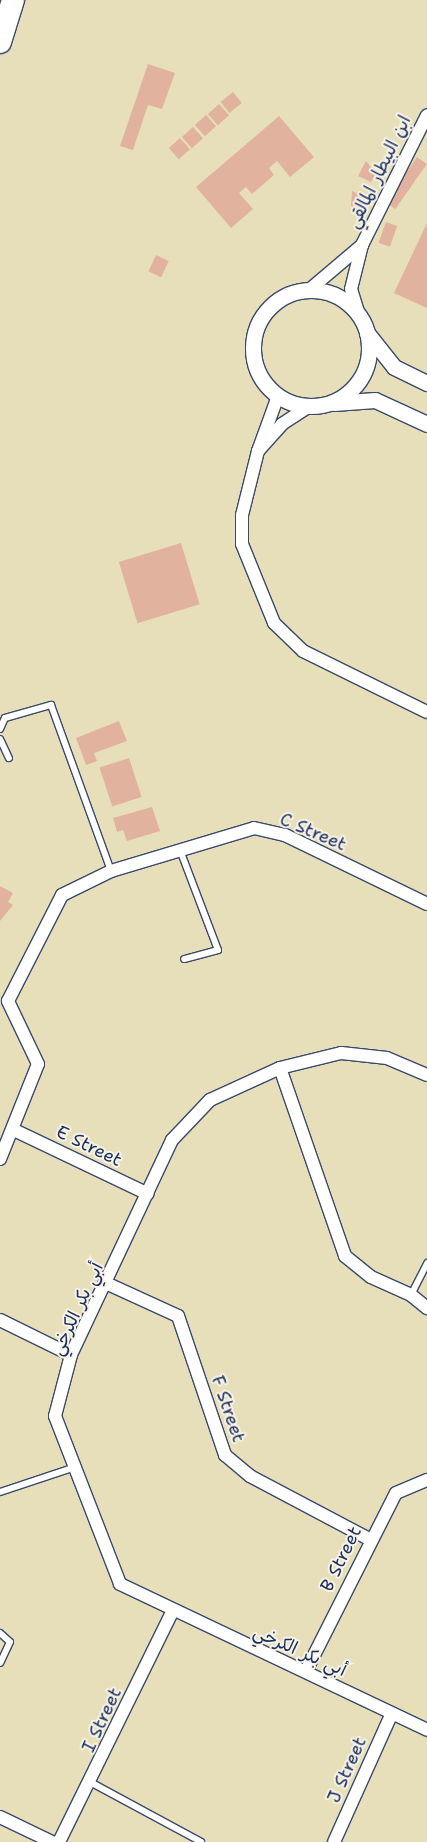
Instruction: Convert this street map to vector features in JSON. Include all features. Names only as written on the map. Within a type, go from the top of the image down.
[{"type":"highway","points":[[0,42],[13,0]]},
{"type":"street","name":"ابن البيطار المالقي","points":[[362,245],[427,115]]},
{"type":"street","points":[[310,406],[278,396],[256,368],[255,332],[275,302],[309,290],[362,245]]},
{"type":"street","points":[[362,245],[351,289],[367,333],[394,367],[427,383]]},
{"type":"street","points":[[309,290],[345,301],[359,315]]},
{"type":"street","points":[[330,403],[358,382],[366,367],[367,333]]},
{"type":"street","points":[[278,396],[258,452],[242,515],[242,544],[274,624],[303,651],[427,712]]},
{"type":"street","points":[[258,452],[282,424],[310,406],[376,400],[427,424]]},
{"type":"street","name":"C Street","points":[[0,1159],[14,1130],[38,1064],[8,1001],[62,895],[111,871],[254,828],[285,835],[427,904]]},
{"type":"street","name":"أبي بكر الكرخي","points":[[427,1074],[387,1058],[341,1053],[280,1068],[210,1100],[172,1140],[108,1284],[71,1355],[55,1416],[72,1468],[120,1584],[172,1612],[306,1671],[427,1730]]},
{"type":"street","points":[[280,1068],[345,1256],[371,1277],[411,1295],[427,1308]]},
{"type":"street","name":"E Street","points":[[14,1130],[148,1194]]},
{"type":"street","name":"F Street","points":[[108,1284],[178,1316],[225,1455],[250,1476],[369,1539]]},
{"type":"street","points":[[0,1320],[71,1355]]},
{"type":"street","name":"B Street","points":[[306,1671],[369,1539],[396,1493],[427,1480]]},
{"type":"street","name":"I Street","points":[[59,1842],[92,1783],[172,1612]]},
{"type":"street","name":"J Street","points":[[334,1842],[392,1713]]},
{"type":"street","points":[[0,1817],[52,1842]]},
{"type":"lane","points":[[0,729],[5,718],[51,705],[111,871]]},
{"type":"lane","points":[[0,739],[9,758]]},
{"type":"lane","points":[[179,849],[218,950],[184,959]]},
{"type":"lane","points":[[411,1295],[427,1263]]},
{"type":"lane","points":[[0,1492],[72,1468]]},
{"type":"lane","points":[[0,1634],[10,1642],[0,1663]]},
{"type":"lane","points":[[92,1783],[201,1842]]},
{"type":"building","points":[[148,64],[175,73],[162,109],[148,105],[133,150],[120,146]]},
{"type":"building","points":[[233,92],[242,103],[229,113],[221,102]]},
{"type":"building","points":[[219,104],[229,115],[218,125],[208,114]]},
{"type":"building","points":[[206,115],[216,126],[205,136],[195,125]]},
{"type":"building","points":[[279,116],[314,157],[290,177],[277,161],[269,168],[274,175],[252,194],[246,187],[239,193],[253,209],[231,228],[196,187]]},
{"type":"building","points":[[193,127],[203,138],[192,148],[182,137]]},
{"type":"building","points":[[180,138],[190,149],[179,159],[169,148]]},
{"type":"building","points":[[417,157],[427,164],[395,209],[385,202]]},
{"type":"building","points":[[366,161],[376,173],[371,182],[358,176]]},
{"type":"building","points":[[352,191],[364,197],[358,210],[351,206]]},
{"type":"building","points":[[386,222],[397,226],[390,247],[378,243]]},
{"type":"building","points":[[427,223],[427,308],[394,293]]},
{"type":"building","points":[[156,255],[169,261],[161,277],[148,271]]},
{"type":"building","points":[[181,543],[200,604],[138,623],[119,562]]},
{"type":"building","points":[[119,721],[127,741],[94,753],[97,761],[86,765],[76,738]]},
{"type":"building","points":[[129,758],[142,797],[112,807],[100,768]]},
{"type":"building","points":[[152,807],[160,831],[127,841],[123,830],[117,832],[113,818]]},
{"type":"building","points":[[0,886],[13,893],[8,902],[13,905],[0,921]]}]
